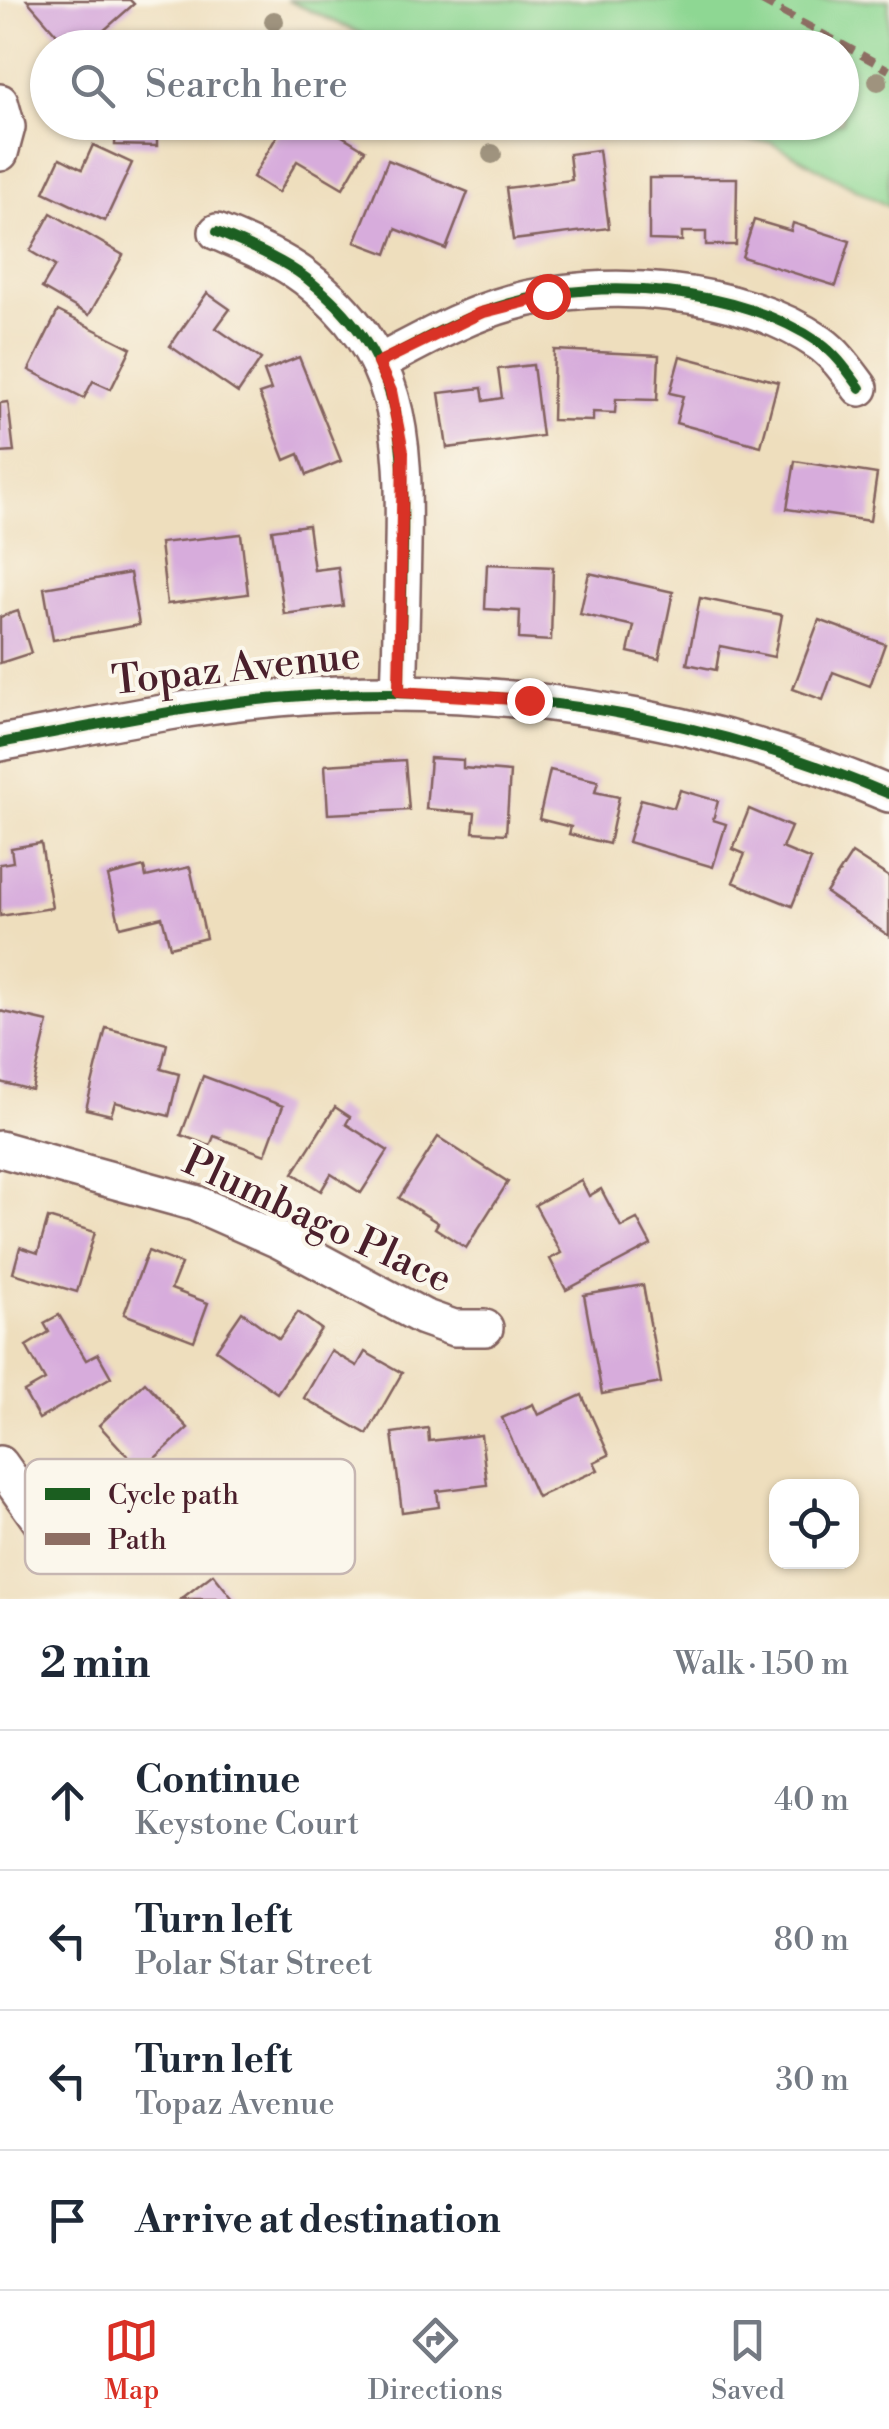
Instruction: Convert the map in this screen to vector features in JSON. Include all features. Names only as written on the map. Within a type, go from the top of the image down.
[{"type":"street","points":[[0,102],[8,127],[0,153]]},
{"type":"street","points":[[218,232],[305,277],[336,305],[361,335],[391,391],[403,452],[399,692]]},
{"type":"street","points":[[378,363],[440,330],[512,302],[586,292],[645,290],[694,296],[784,322],[831,353],[860,388]]},
{"type":"street","name":"Topaz Avenue","points":[[0,742],[215,705],[399,692],[529,700],[657,720],[783,754],[889,794]]},
{"type":"street","name":"Plumbago Place","points":[[0,1150],[196,1203],[281,1241],[422,1317],[454,1328],[484,1328]]},
{"type":"street","points":[[0,1464],[25,1499]]},
{"type":"green space","points":[[287,0],[889,0],[889,207],[770,142],[731,140],[859,140],[859,30],[353,30]]},
{"type":"building","points":[[27,0],[130,0],[134,4],[104,30],[53,30]]},
{"type":"building","points":[[115,140],[157,140],[157,146],[115,145]]},
{"type":"building","points":[[275,140],[349,140],[365,150],[343,188],[297,161],[278,193],[253,177]]},
{"type":"building","points":[[93,145],[132,163],[105,221],[44,192],[60,158],[82,169]]},
{"type":"building","points":[[599,150],[609,228],[513,240],[506,188],[572,180],[569,154]]},
{"type":"building","points":[[388,160],[468,192],[446,249],[396,229],[387,254],[355,242]]},
{"type":"building","points":[[649,178],[737,178],[736,245],[706,245],[706,232],[682,232],[682,241],[649,240]]},
{"type":"building","points":[[51,213],[123,255],[89,315],[42,288],[55,266],[30,251]]},
{"type":"building","points":[[754,220],[791,231],[793,223],[850,241],[836,286],[742,257]]},
{"type":"building","points":[[207,293],[230,309],[216,328],[261,359],[238,393],[170,346]]},
{"type":"building","points":[[58,311],[131,348],[111,389],[93,381],[84,398],[29,370]]},
{"type":"building","points":[[554,350],[659,355],[657,400],[616,399],[615,413],[593,412],[593,421],[552,420]]},
{"type":"building","points":[[680,356],[778,382],[761,446],[676,423],[683,396],[670,393]]},
{"type":"building","points":[[299,357],[341,461],[307,475],[299,454],[285,460],[259,394],[271,390],[264,371]]},
{"type":"building","points":[[533,365],[542,436],[447,448],[439,393],[482,388],[484,401],[502,398],[498,369]]},
{"type":"building","points":[[8,402],[14,452],[0,453],[0,403]]},
{"type":"building","points":[[795,461],[877,474],[870,521],[787,509]]},
{"type":"building","points":[[308,525],[314,570],[338,567],[343,606],[284,614],[272,530]]},
{"type":"building","points":[[241,534],[248,594],[167,604],[160,543]]},
{"type":"building","points":[[487,564],[553,567],[551,641],[519,639],[520,611],[485,609]]},
{"type":"building","points":[[130,573],[139,625],[53,640],[44,588]]},
{"type":"building","points":[[589,573],[673,592],[659,659],[628,652],[634,626],[580,614]]},
{"type":"building","points":[[700,598],[782,615],[774,657],[720,646],[716,670],[687,664]]},
{"type":"building","points":[[18,611],[31,653],[0,663],[0,617]]},
{"type":"building","points":[[819,620],[885,644],[870,686],[833,672],[823,700],[793,689]]},
{"type":"building","points":[[430,758],[463,760],[463,768],[510,772],[506,834],[473,832],[475,813],[426,809]]},
{"type":"building","points":[[405,760],[409,810],[328,814],[325,765]]},
{"type":"building","points":[[550,770],[598,781],[595,792],[619,797],[609,844],[569,834],[571,827],[539,819]]},
{"type":"building","points":[[680,790],[718,801],[713,820],[726,824],[713,867],[628,842],[641,799],[674,808]]},
{"type":"building","points":[[749,809],[791,827],[782,848],[811,860],[792,906],[733,882],[745,854],[733,849]]},
{"type":"building","points":[[41,843],[52,908],[0,916],[0,864],[13,862],[11,848]]},
{"type":"building","points":[[852,853],[889,877],[889,936],[826,893]]},
{"type":"building","points":[[144,867],[146,877],[190,867],[206,938],[170,947],[162,917],[120,927],[108,876]]},
{"type":"building","points":[[0,1011],[48,1022],[32,1090],[0,1082]]},
{"type":"building","points":[[106,1028],[167,1044],[161,1069],[179,1074],[169,1116],[115,1102],[111,1115],[86,1109]]},
{"type":"building","points":[[203,1076],[283,1106],[265,1155],[214,1136],[210,1146],[181,1135]]},
{"type":"building","points":[[335,1107],[350,1117],[346,1124],[388,1151],[361,1193],[331,1174],[321,1191],[293,1173]]},
{"type":"building","points":[[438,1137],[508,1182],[466,1248],[435,1228],[438,1223],[399,1198]]},
{"type":"building","points":[[581,1180],[589,1196],[601,1189],[621,1227],[637,1219],[651,1245],[566,1290],[550,1259],[561,1253],[535,1205]]},
{"type":"building","points":[[48,1218],[95,1232],[77,1292],[13,1273],[20,1247],[38,1253]]},
{"type":"building","points":[[148,1251],[181,1264],[171,1289],[208,1303],[194,1341],[124,1314]]},
{"type":"building","points":[[643,1285],[661,1383],[602,1394],[584,1295]]},
{"type":"building","points":[[242,1312],[279,1339],[298,1312],[321,1329],[277,1393],[216,1350]]},
{"type":"building","points":[[59,1315],[86,1360],[98,1354],[111,1377],[39,1419],[24,1392],[45,1380],[26,1346],[49,1332],[44,1323]]},
{"type":"building","points":[[331,1351],[357,1366],[365,1352],[402,1373],[367,1434],[304,1398]]},
{"type":"building","points":[[145,1382],[188,1428],[154,1459],[130,1459],[99,1425]]},
{"type":"building","points":[[582,1395],[609,1455],[594,1462],[598,1470],[537,1497],[502,1418],[533,1404],[538,1415]]},
{"type":"building","points":[[428,1428],[429,1441],[481,1435],[487,1485],[437,1491],[439,1507],[402,1512],[392,1433]]},
{"type":"building","points":[[213,1574],[233,1599],[181,1599]]},
{"type":"marked path","points":[[760,0],[815,30]]},
{"type":"marked path","points":[[859,54],[889,70]]},
{"type":"cycle path","points":[[217,232],[274,258],[306,278],[338,306],[362,335],[379,366],[391,398],[402,468],[399,693]]},
{"type":"cycle path","points":[[378,363],[493,308],[546,295],[627,289],[711,299],[787,324],[826,348],[860,388]]},
{"type":"cycle path","points":[[0,743],[139,717],[278,698],[434,694],[512,699],[666,723],[742,742],[889,794]]},
{"type":"route","points":[[529,700],[399,692],[403,452],[391,391],[378,363],[480,313],[547,296]]}]
